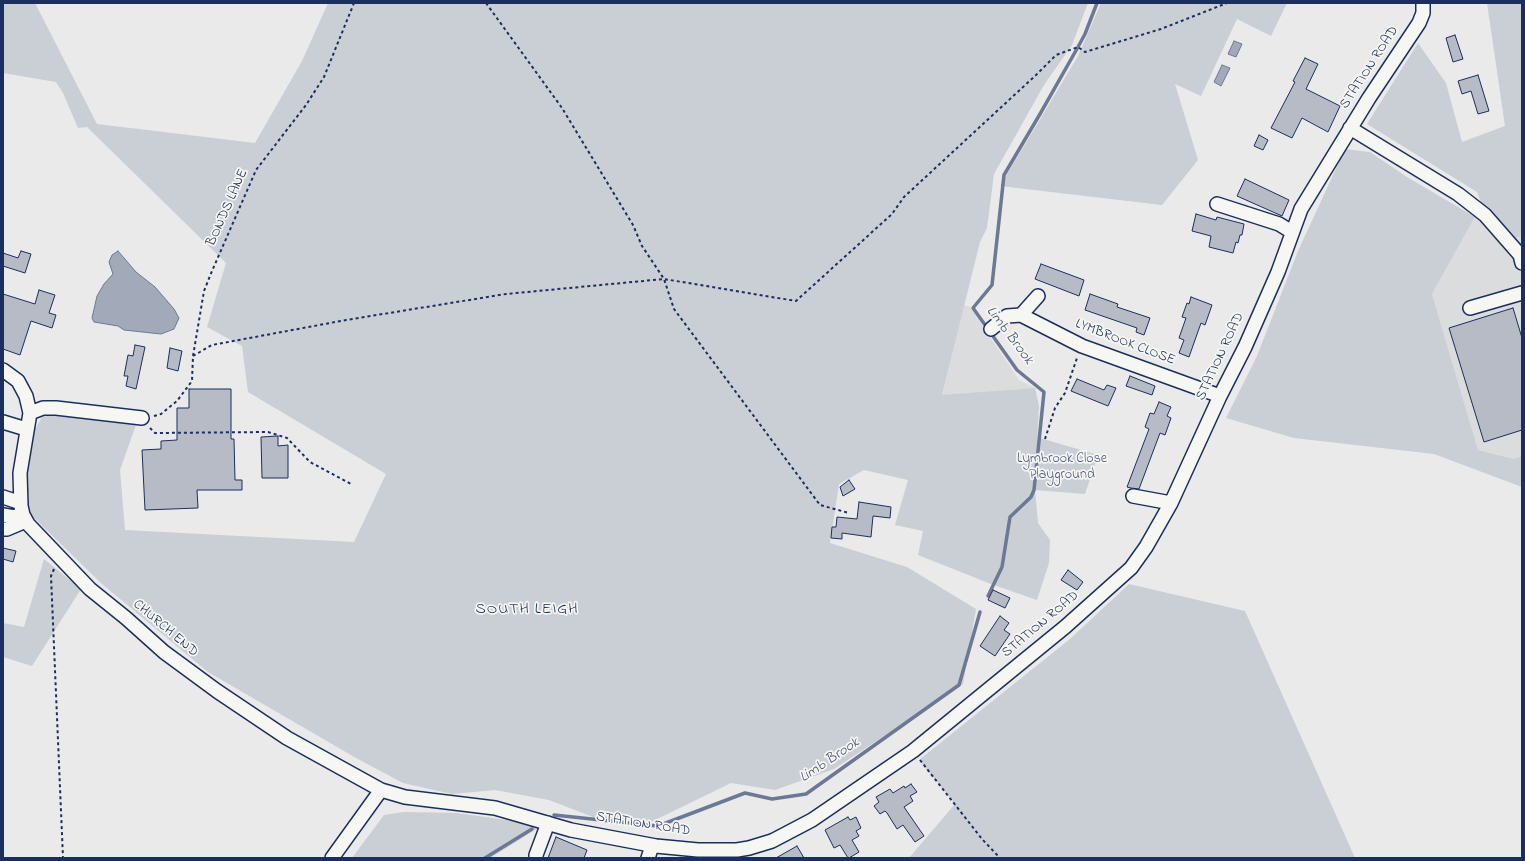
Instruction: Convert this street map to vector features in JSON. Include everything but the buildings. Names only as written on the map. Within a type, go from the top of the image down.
[{"type":"street","name":"STATION ROAD","points":[[381,790],[405,797],[495,808],[650,852],[737,850],[772,841],[812,820],[913,751],[1065,627],[1131,568],[1146,547],[1171,503],[1220,396],[1245,347],[1275,278],[1301,209],[1350,128],[1419,23],[1423,13],[1423,3]]},
{"type":"street","points":[[1350,128],[1458,194],[1485,215],[1520,255],[1522,263]]},
{"type":"street","points":[[1217,204],[1279,224],[1292,232]]},
{"type":"street","points":[[1470,308],[1522,293]]},
{"type":"street","points":[[991,329],[1007,316],[1021,315],[1038,296]]},
{"type":"street","name":"LYMBROOK CLOSE","points":[[1021,315],[1082,346],[1220,396]]},
{"type":"street","points":[[3,370],[18,380],[26,396],[30,413],[26,429],[20,473],[23,512],[7,529],[3,529]]},
{"type":"street","points":[[30,413],[42,408],[56,408],[142,418]]},
{"type":"street","points":[[3,422],[26,429]]},
{"type":"street","points":[[1133,496],[1171,503]]},
{"type":"street","points":[[3,498],[23,512]]},
{"type":"street","points":[[3,516],[15,517],[23,512]]},
{"type":"street","name":"CHURCH END","points":[[23,512],[59,556],[90,589],[126,618],[164,652],[217,691],[287,738],[381,790]]},
{"type":"street","points":[[332,858],[381,790]]},
{"type":"street","points":[[536,858],[548,823]]},
{"type":"path","name":"BONDS LANE","points":[[142,418],[160,414],[177,401],[192,381],[193,356],[204,291],[256,170],[306,105],[324,77],[354,3]]},
{"type":"path","points":[[486,3],[562,108],[633,225],[642,246],[664,278],[674,309],[820,505],[849,513]]},
{"type":"path","points":[[193,356],[212,345],[354,319],[506,294],[664,278],[796,301],[892,214],[904,197],[1056,55],[1078,47],[1085,52],[1100,48],[1161,29],[1227,3]]},
{"type":"path","points":[[1045,439],[1055,408],[1065,393],[1082,346]]},
{"type":"path","points":[[142,418],[154,433],[268,432],[287,438],[310,462],[351,484]]},
{"type":"path","points":[[59,556],[51,576],[63,858]]},
{"type":"path","points":[[913,751],[982,839],[1000,858]]},
{"type":"shaded area","points":[[1482,205],[1515,238],[1522,236],[1522,456],[1514,459],[1478,450],[1432,294]]},
{"type":"shaded area","points":[[964,305],[970,307],[1019,380],[1035,388],[942,396]]},
{"type":"green space","name":"Lymbrook Close Playground","points":[[3,3],[35,3],[97,124],[255,143],[302,61],[328,3],[1088,3],[1072,45],[1044,85],[994,174],[987,228],[980,242],[942,395],[1035,388],[1039,406],[1035,480],[1040,438],[1098,455],[1085,494],[1035,490],[1038,523],[1050,540],[1049,563],[1037,600],[991,584],[918,555],[923,531],[895,525],[908,480],[864,470],[839,484],[830,543],[907,567],[976,609],[963,684],[834,769],[775,790],[731,783],[653,821],[593,817],[549,800],[495,790],[452,794],[403,783],[356,758],[208,672],[102,584],[28,512],[24,473],[31,436],[42,417],[65,412],[137,422],[120,470],[125,530],[354,542],[386,474],[248,392],[242,346],[207,327],[226,263],[87,127],[78,128],[63,93],[56,82],[3,73]]},
{"type":"green space","points":[[1101,3],[1287,3],[1271,36],[1237,19],[1201,96],[1175,84],[1198,160],[1162,205],[1000,186],[1078,56]]},
{"type":"green space","points":[[1487,3],[1522,3],[1522,236],[1515,238],[1482,205],[1477,192],[1367,124],[1418,43],[1446,83],[1462,142],[1505,126]]},
{"type":"green space","points":[[1345,149],[1370,152],[1407,177],[1475,217],[1432,294],[1478,450],[1514,459],[1522,456],[1522,487],[1434,454],[1294,438],[1226,418],[1257,356],[1298,251]]},
{"type":"green space","points":[[44,559],[81,589],[32,666],[3,657],[3,623],[24,627]]},
{"type":"green space","points":[[1129,584],[1245,611],[1355,858],[909,858],[955,804],[919,760],[1070,639]]},
{"type":"green space","points":[[404,812],[456,813],[543,825],[490,858],[352,858],[384,815]]},
{"type":"water","points":[[1234,41],[1242,44],[1236,57],[1228,54]]},
{"type":"water","points":[[1222,65],[1230,68],[1221,86],[1214,82]]},
{"type":"water","points":[[118,251],[136,272],[155,287],[174,309],[179,318],[174,329],[161,334],[124,330],[118,326],[94,322],[92,318],[97,296],[104,284],[113,274],[109,262],[112,255]]},
{"type":"waterway","name":"Limb Brook","points":[[988,596],[1002,567],[1010,517],[1031,497],[1034,490],[1044,392],[1017,370],[973,308],[992,285],[1004,175],[1078,47],[1085,34],[1097,3]]},
{"type":"waterway","name":"Limb Brook","points":[[554,815],[658,826],[745,793],[772,799],[806,794],[959,685],[980,612]]},
{"type":"waterway","name":"Limb Brook","points":[[485,858],[532,829]]},
{"type":"district","name":"SOUTH LEIGH","points":[[527,610]]}]
